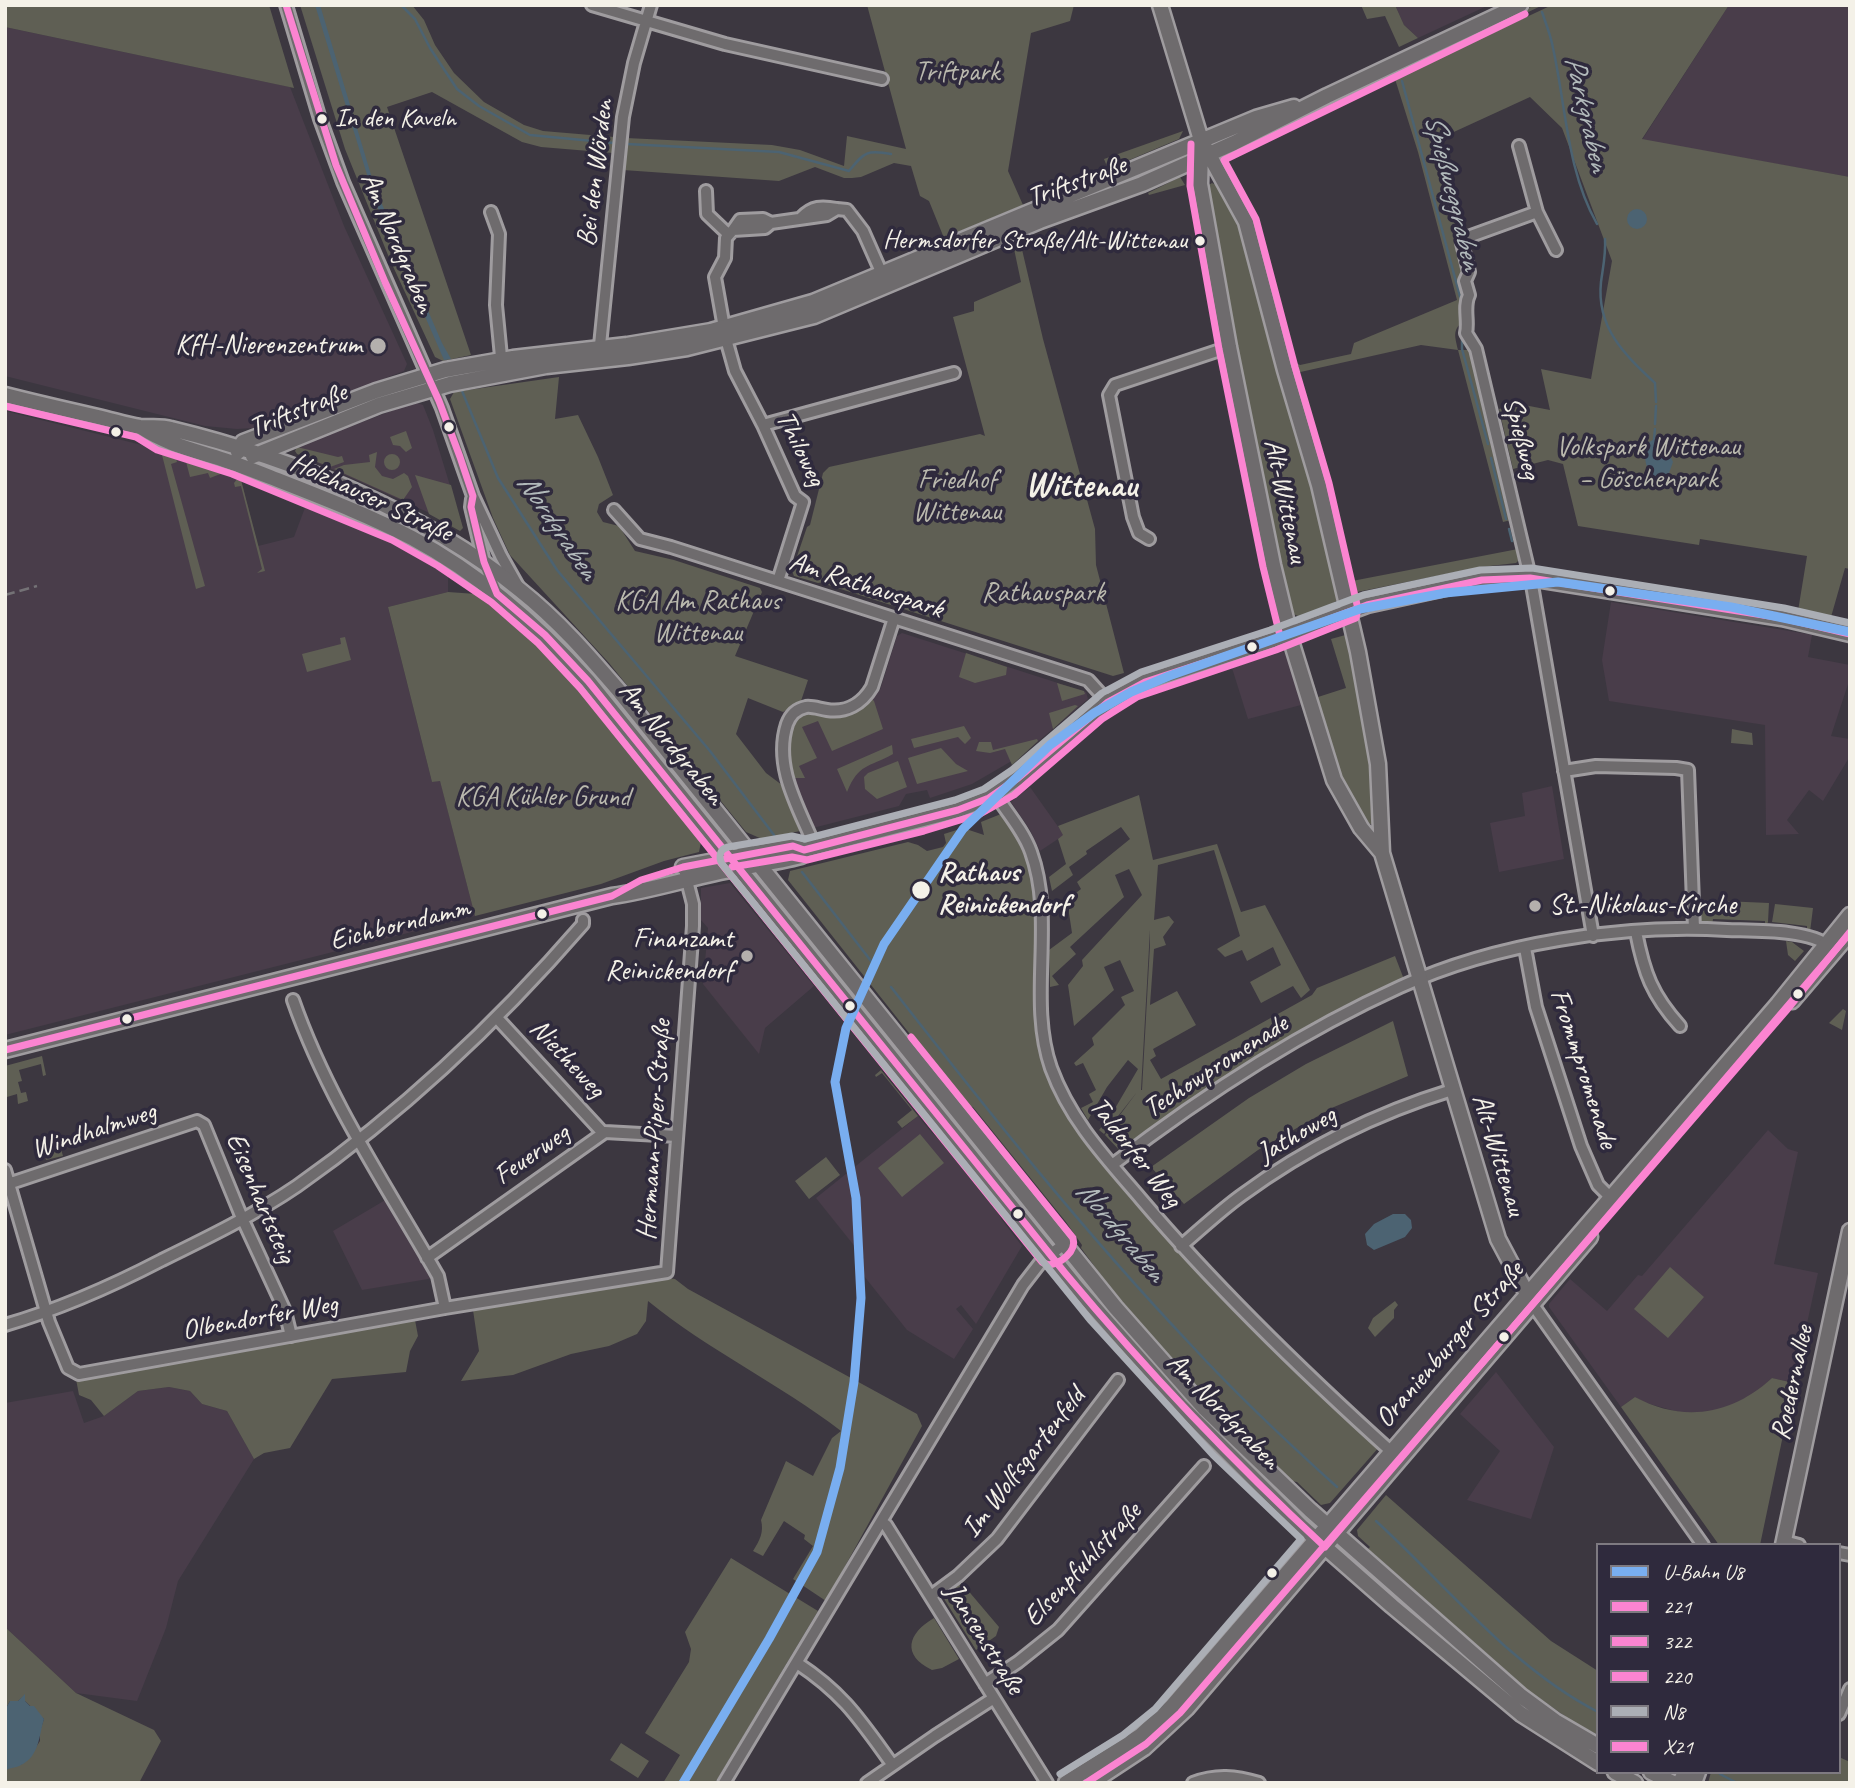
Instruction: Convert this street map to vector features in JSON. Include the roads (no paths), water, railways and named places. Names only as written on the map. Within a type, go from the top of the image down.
[{"type":"main road","name":"Alt-Wittenau","points":[[1160,5],[1205,156],[1222,179],[1246,222],[1319,485],[1348,611],[1378,764],[1381,853],[1497,1239],[1529,1300]]},
{"type":"main road","points":[[1327,96],[1520,5]]},
{"type":"main road","name":"Triftstraße","points":[[236,464],[243,442],[376,391],[502,366],[599,355],[659,341],[725,334],[814,317],[1037,215],[1101,182],[1256,118],[1327,96]]},
{"type":"main road","name":"Triftstraße","points":[[725,334],[1037,215],[1107,198],[1205,156],[1327,96]]},
{"type":"main road","name":"Alt-Wittenau","points":[[1205,156],[1200,184],[1229,347],[1271,556],[1290,634],[1334,780],[1361,828],[1381,853]]},
{"type":"main road","points":[[1200,184],[1222,179]]},
{"type":"main road","points":[[1101,182],[1107,198]]},
{"type":"main road","name":"Triftstraße","points":[[236,464],[430,382]]},
{"type":"main road","name":"Holzhauser Straße","points":[[5,396],[140,427],[163,427],[257,454],[396,511],[484,562]]},
{"type":"main road","name":"Holzhauser Straße","points":[[140,427],[161,440],[236,464],[370,517],[419,542],[497,594]]},
{"type":"main road","points":[[307,492],[313,475]]},
{"type":"main road","name":"Am Nordgraben","points":[[484,562],[521,590],[596,663],[1148,1347],[1205,1409],[1332,1529],[1521,1696],[1555,1721],[1596,1745]]},
{"type":"main road","name":"Eichborndamm","points":[[5,1051],[612,896],[646,891],[685,873],[754,859],[801,856],[809,849],[958,810],[995,794],[1018,778],[1108,702],[1144,682],[1290,634],[1348,611],[1482,580],[1530,578],[1804,622],[1850,634]]},
{"type":"main road","name":"Am Nordgraben","points":[[497,594],[545,635],[574,665],[1050,1255],[1180,1405],[1320,1543],[1521,1714],[1596,1762]]},
{"type":"main road","points":[[764,899],[777,888]]},
{"type":"main road","name":"Oranienburger Straße","points":[[1091,1783],[1144,1748],[1171,1724],[1320,1543],[1830,947],[1850,915]]},
{"type":"main road","name":"Oranienburger Straße","points":[[1578,1244],[1611,1198],[1778,1004],[1830,947],[1850,933]]},
{"type":"main road","points":[[872,1034],[886,1023]]},
{"type":"main road","name":"Roedernallee","points":[[1784,1543],[1850,1231]]},
{"type":"main road","name":"Oranienburger Straße","points":[[1066,1783],[1129,1744],[1159,1720],[1320,1543]]},
{"type":"main road","points":[[1619,1774],[1635,1783]]},
{"type":"main road","points":[[1655,1774],[1673,1783]]},
{"type":"street","name":"Am Nordgraben","points":[[286,5],[336,165],[430,382],[473,496],[500,554],[521,590]]},
{"type":"street","points":[[592,5],[755,52],[882,79]]},
{"type":"street","name":"Bei den Wörden","points":[[599,355],[623,117],[651,5]]},
{"type":"street","points":[[1519,146],[1537,212],[1556,250]]},
{"type":"street","points":[[706,191],[707,214],[730,232],[765,228],[771,223],[827,215],[837,209],[847,210],[863,231],[882,274]]},
{"type":"street","points":[[491,212],[499,234],[496,305],[502,366]]},
{"type":"street","name":"Spießweg","points":[[1537,212],[1468,237],[1462,243],[1469,272],[1465,281],[1469,295],[1465,302],[1469,323],[1466,334],[1476,349],[1530,578],[1593,936]]},
{"type":"street","name":"Thiloweg","points":[[730,232],[725,258],[715,277],[735,371],[795,496],[803,502],[778,581]]},
{"type":"street","points":[[1149,539],[1139,533],[1133,517],[1109,395],[1115,384],[1229,347]]},
{"type":"street","points":[[763,425],[954,373]]},
{"type":"street","name":"Am Nordgraben","points":[[473,496],[471,507],[484,562],[497,594]]},
{"type":"street","name":"Am Rathauspark","points":[[614,510],[640,539],[1088,680],[1108,702]]},
{"type":"street","points":[[809,849],[784,769],[782,743],[789,718],[808,706],[832,711],[845,710],[866,698],[894,618]]},
{"type":"street","points":[[1564,771],[1596,766],[1688,770],[1694,929]]},
{"type":"street","name":"Taldorfer Weg","points":[[995,794],[1030,849],[1040,893],[1041,1005],[1050,1065],[1079,1125],[1181,1246],[1285,1353],[1395,1455]]},
{"type":"street","name":"Hermann-Piper-Straße","points":[[667,1272],[693,904],[685,873]]},
{"type":"street","points":[[5,1325],[46,1312],[142,1270],[295,1187],[436,1077],[547,965],[583,924],[583,920]]},
{"type":"street","name":"Techowpromenade","points":[[1112,1165],[1179,1114],[1269,1056],[1370,1002],[1418,980],[1471,961],[1593,936],[1694,929],[1803,935],[1830,947]]},
{"type":"street","points":[[1636,932],[1642,966],[1661,1004],[1680,1026]]},
{"type":"street","name":"Frommpromenade","points":[[1525,948],[1536,1007],[1577,1134],[1598,1185],[1611,1198]]},
{"type":"street","points":[[293,1000],[319,1067],[358,1140],[438,1276],[444,1308]]},
{"type":"street","name":"Nietheweg","points":[[497,1018],[603,1133]]},
{"type":"street","name":"Jathoweg","points":[[1181,1246],[1242,1195],[1314,1149],[1361,1124],[1452,1090]]},
{"type":"street","name":"Windhalmweg","points":[[7,1184],[197,1121]]},
{"type":"street","name":"Eisenhartsteig","points":[[197,1121],[204,1125],[242,1218],[285,1311],[291,1336]]},
{"type":"street","name":"Feuerweg","points":[[427,1258],[603,1133],[677,1136]]},
{"type":"street","name":"Olbendorfer Weg","points":[[5,1170],[46,1312],[68,1368],[79,1374],[444,1308],[667,1272]]},
{"type":"street","points":[[724,1783],[1023,1285],[1050,1255],[1064,1244]]},
{"type":"street","name":"Alt-Wittenau","points":[[1529,1300],[1702,1543]]},
{"type":"street","name":"Im Wolfsgartenfeld","points":[[931,1596],[958,1576],[997,1539],[1118,1380]]},
{"type":"street","name":"Elsenpfuhlstraße","points":[[985,1684],[1058,1630],[1204,1466]]},
{"type":"street","name":"Jansenstraße","points":[[881,1522],[886,1525],[1047,1783]]},
{"type":"street","points":[[797,1663],[847,1702],[892,1764]]},
{"type":"street","points":[[1841,1709],[1850,1689]]},
{"type":"street","points":[[867,1783],[995,1698]]},
{"type":"street","points":[[1193,1783],[1208,1778],[1230,1776],[1259,1783]]},
{"type":"water","points":[[315,5],[320,5],[375,188],[451,359],[444,360],[376,204]]},
{"type":"water","points":[[1637,209],[1644,212],[1647,219],[1644,226],[1637,229],[1630,226],[1627,219],[1630,212]]},
{"type":"water","points":[[1654,439],[1667,448],[1673,462],[1669,473],[1658,480],[1650,472],[1645,460],[1645,445]]},
{"type":"water","points":[[1393,1214],[1405,1214],[1411,1220],[1412,1228],[1405,1237],[1374,1250],[1367,1245],[1365,1234],[1374,1224]]},
{"type":"water","points":[[25,1694],[25,1701],[34,1706],[44,1719],[40,1738],[27,1761],[5,1771],[5,1710],[10,1701],[18,1701]]},
{"type":"waterway","points":[[401,5],[415,19],[457,89],[479,106],[530,135],[614,143]]},
{"type":"waterway","name":"Parkgraben","points":[[1542,12],[1552,44],[1573,161],[1587,204],[1597,224]]},
{"type":"waterway","name":"Spießweggraben","points":[[1402,81],[1462,304]]},
{"type":"waterway","points":[[627,144],[779,152],[849,171],[866,154],[891,154]]},
{"type":"waterway","name":"Parkgraben","points":[[1605,239],[1601,282],[1603,313],[1623,351],[1655,383],[1656,402]]},
{"type":"waterway","name":"Spießweggraben","points":[[1462,335],[1462,349],[1488,444]]},
{"type":"waterway","name":"Nordgraben","points":[[462,391],[498,478],[557,570],[710,751],[774,835]]},
{"type":"waterway","name":"Parkgraben","points":[[1655,424],[1656,406]]},
{"type":"waterway","name":"Parkgraben","points":[[1654,439],[1655,429]]},
{"type":"waterway","name":"Spießweggraben","points":[[1491,458],[1506,519]]},
{"type":"waterway","name":"Spießweggraben","points":[[1509,529],[1512,541]]},
{"type":"waterway","name":"Nordgraben","points":[[802,872],[871,961]]},
{"type":"waterway","name":"Nordgraben","points":[[891,987],[1000,1125],[1152,1303],[1227,1383],[1337,1487]]},
{"type":"waterway","name":"Nordgraben","points":[[1376,1521],[1508,1649],[1537,1673],[1596,1711]]},
{"type":"waterway","name":"Nordgraben","points":[[1720,1774],[1737,1783]]},
{"type":"railway","points":[[5,595],[37,586]]},
{"type":"metro line","name":"U8","points":[[683,1783],[769,1639],[817,1552],[840,1468],[854,1382],[861,1298],[856,1198],[835,1082],[846,1028],[884,944],[963,829],[1050,745],[1094,713],[1131,692],[1360,609],[1445,593],[1558,582],[1731,607],[1850,632]]},
{"type":"place","name":"In den Kaveln","points":[[322,119]]},
{"type":"place","name":"Hermsdorfer Straße/Alt-Wittenau","points":[[1200,241]]},
{"type":"place","name":"KfH-Nierenzentrum","points":[[378,346]]},
{"type":"place","name":"Rathaus Reinickendorf","points":[[921,890]]},
{"type":"place","name":"St.-Nikolaus-Kirche","points":[[1535,906]]},
{"type":"place","name":"Finanzamt Reinickendorf","points":[[747,956]]},
{"type":"district","name":"Wittenau","points":[[1081,487]]},
{"type":"park label","name":"Triftpark","points":[[957,73]]},
{"type":"park label","name":"Volkspark Wittenau – Göschenpark","points":[[1648,464]]},
{"type":"park label","name":"Friedhof Wittenau","points":[[957,497]]},
{"type":"park label","name":"Rathauspark","points":[[1043,594]]},
{"type":"park label","name":"KGA Am Rathaus Wittenau","points":[[698,618]]},
{"type":"park label","name":"KGA Kühler Grund","points":[[543,798]]}]
